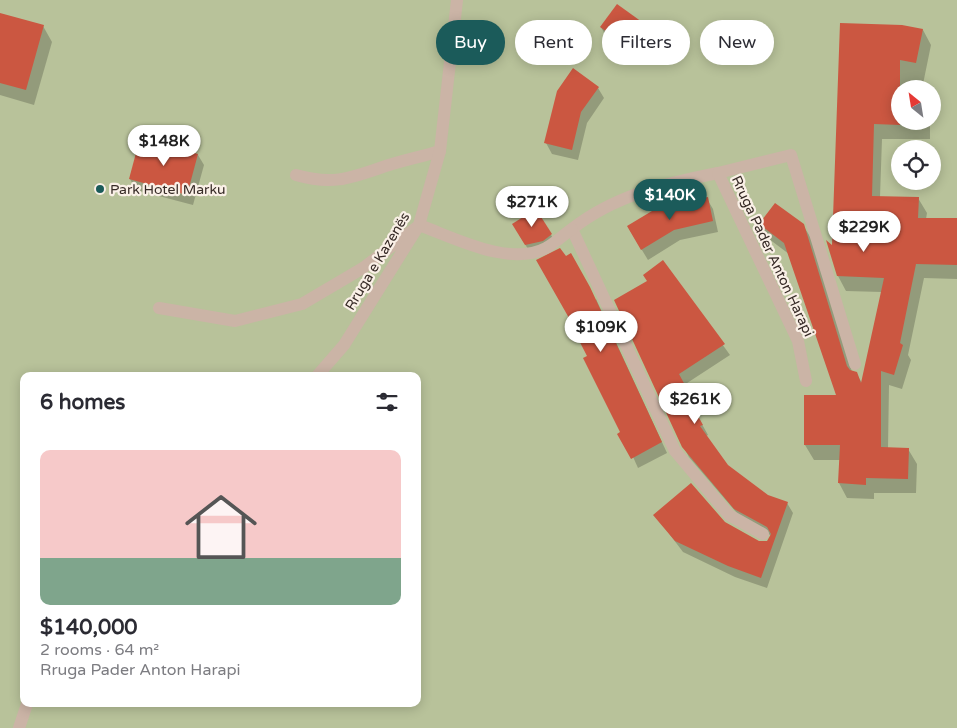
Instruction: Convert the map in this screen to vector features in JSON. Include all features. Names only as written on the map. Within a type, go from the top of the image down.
[{"type":"street","name":"Rruga e Kazenës","points":[[320,372],[344,345],[419,225],[440,152],[456,0]]},
{"type":"street","points":[[296,175],[321,180],[358,177],[380,168],[440,152]]},
{"type":"street","name":"Rruga Pader Anton Harapi","points":[[419,225],[503,254],[528,253],[546,248],[581,222],[640,192],[790,155],[855,364]]},
{"type":"street","name":"Rruga Pader Anton Harapi","points":[[718,173],[798,341],[806,381]]},
{"type":"street","points":[[159,308],[235,321],[302,304],[363,268],[419,225]]},
{"type":"street","points":[[572,229],[675,450],[729,515],[763,534]]},
{"type":"street","points":[[19,728],[26,707]]},
{"type":"green space","points":[[0,0],[957,0],[957,728],[0,728]]},
{"type":"building","points":[[617,4],[639,20],[605,20]]},
{"type":"building","points":[[0,13],[44,25],[26,90],[0,83]]},
{"type":"building","points":[[840,23],[902,25],[923,29],[916,63],[900,60],[900,80],[891,80],[891,125],[874,124],[872,196],[919,197],[918,218],[957,218],[957,265],[916,264],[900,343],[903,345],[894,375],[881,371],[881,447],[909,448],[908,479],[866,478],[866,485],[838,483],[840,445],[804,445],[804,395],[836,395],[784,243],[759,224],[775,203],[804,224],[847,366],[850,370],[857,372],[861,383],[884,278],[837,276],[826,240],[832,245]]},
{"type":"building","points":[[573,68],[599,87],[581,112],[572,150],[544,143],[557,91]]},
{"type":"building","points":[[140,138],[198,154],[187,195],[129,179]]},
{"type":"building","points":[[708,197],[713,221],[674,230],[641,250],[627,226],[657,208]]},
{"type":"building","points":[[536,209],[552,234],[543,241],[525,245],[512,224]]},
{"type":"building","points":[[560,248],[566,256],[571,253],[590,287],[662,442],[631,459],[617,434],[620,432],[583,358],[587,356],[569,318],[536,260]]},
{"type":"building","points":[[663,260],[725,344],[679,374],[686,387],[683,389],[703,425],[700,426],[728,465],[768,495],[788,502],[761,578],[728,566],[675,541],[653,515],[691,483],[725,522],[759,541],[767,541],[771,534],[767,527],[734,509],[682,447],[614,300],[647,281],[643,275]]},
{"type":"place","name":"Park Hotel Marku","points":[[100,189]]}]
